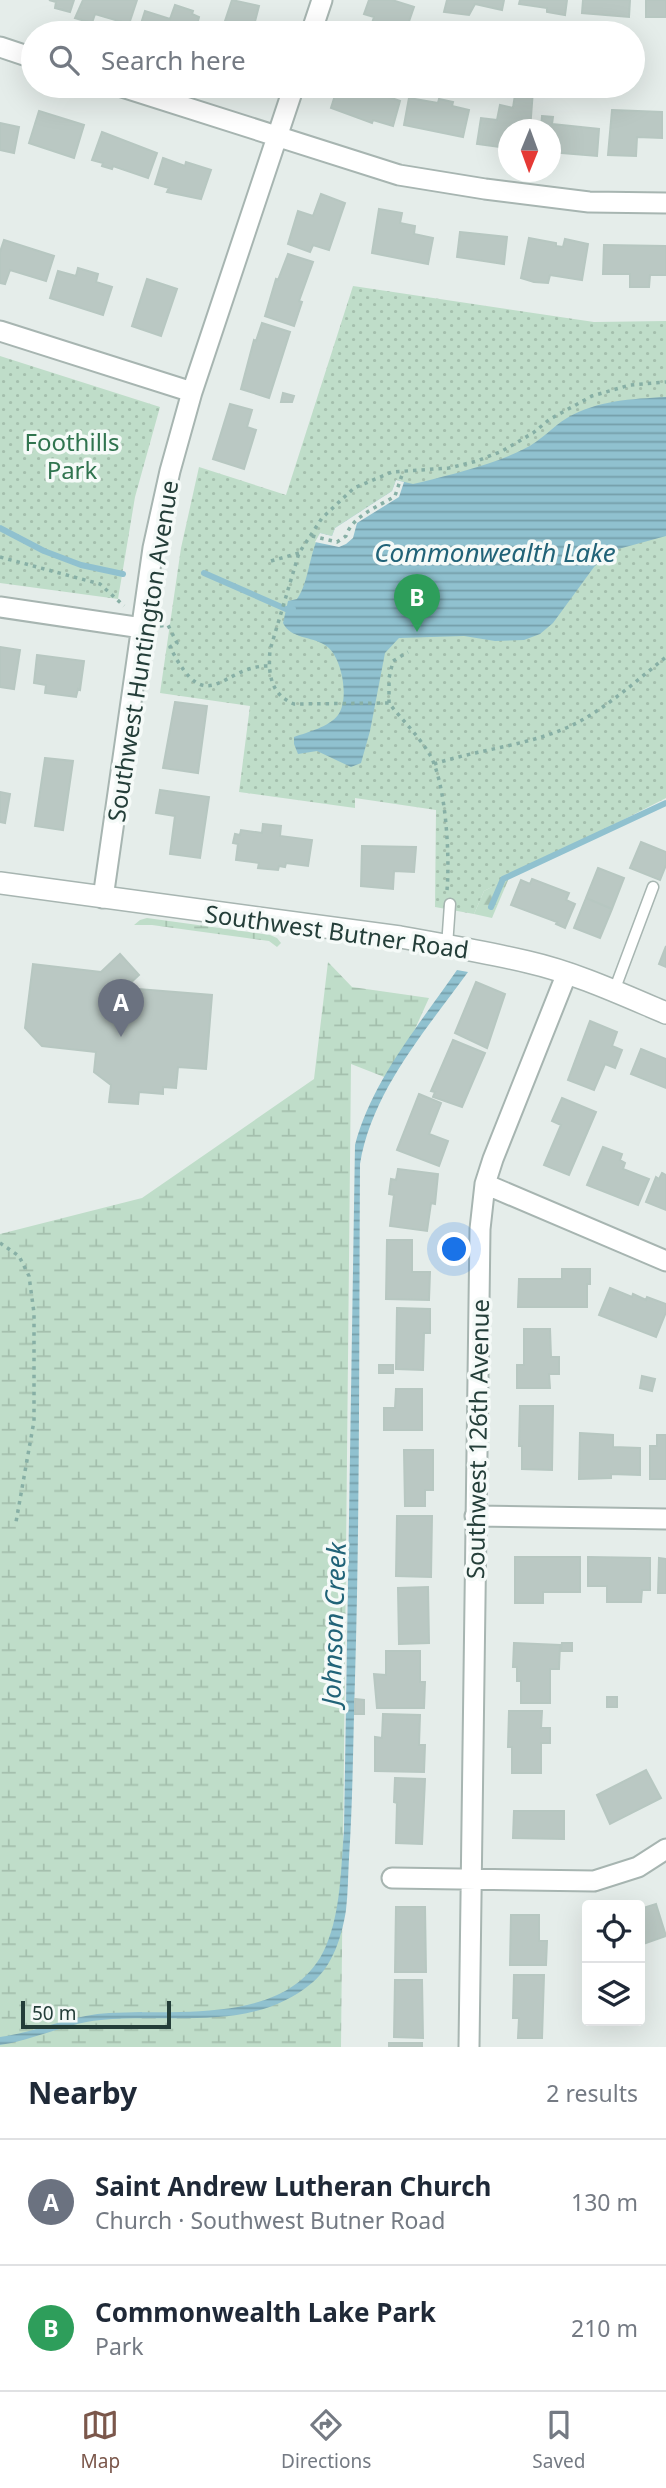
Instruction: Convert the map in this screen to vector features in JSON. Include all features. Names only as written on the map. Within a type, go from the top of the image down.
[{"type":"street","points":[[315,21],[322,0]]},
{"type":"street","points":[[0,47],[21,54]]},
{"type":"street","points":[[156,98],[399,175],[589,202],[666,203]]},
{"type":"street","name":"Southwest Huntington Avenue","points":[[103,898],[153,548],[170,471],[192,392],[290,98]]},
{"type":"street","points":[[0,331],[192,392]]},
{"type":"street","points":[[0,607],[142,628]]},
{"type":"street","name":"Southwest Butner Road","points":[[0,883],[386,935],[529,962],[614,991],[666,1013]]},
{"type":"street","name":"Southwest 126th Avenue","points":[[469,2047],[480,1229],[485,1184],[493,1159],[567,974]]},
{"type":"street","points":[[485,1184],[666,1261]]},
{"type":"street","points":[[475,1516],[666,1519]]},
{"type":"street","points":[[392,1878],[594,1881],[638,1867],[666,1849]]},
{"type":"lane","points":[[614,991],[653,887]]},
{"type":"lane","points":[[447,946],[450,904]]},
{"type":"path","points":[[390,703],[294,704],[285,701],[275,690],[269,666],[270,650],[299,553],[315,537],[322,518],[354,488],[392,472],[449,468],[477,461],[502,451],[533,433],[550,419],[592,396],[630,385],[666,382]]},
{"type":"path","points":[[315,537],[337,542],[346,536],[349,526],[355,521],[396,496],[403,472]]},
{"type":"path","points":[[271,561],[299,553]]},
{"type":"path","points":[[0,557],[100,583],[113,593],[142,628],[168,625],[177,643],[170,647],[178,663],[195,681],[215,687],[252,667],[269,666]]},
{"type":"path","points":[[408,652],[393,661],[389,678],[390,703],[434,764],[441,794],[449,867],[445,898],[450,904]]},
{"type":"path","points":[[434,764],[540,736],[583,720],[666,657]]},
{"type":"path","points":[[0,1243],[19,1256],[29,1276],[33,1313],[33,1421],[16,1522]]},
{"type":"green space","points":[[353,286],[594,322],[666,321],[666,798],[484,891],[474,914],[435,907],[436,810],[355,798],[355,808],[239,792],[250,706],[160,693],[181,548],[199,467],[286,495]]},
{"type":"green space","name":"Foothills Park","points":[[0,356],[160,407],[135,497],[118,599],[0,583]]},
{"type":"green space","points":[[509,878],[492,918],[474,914],[484,891]]},
{"type":"green space","points":[[147,918],[270,935],[281,943],[277,947],[269,941],[152,925],[134,925]]},
{"type":"green space","points":[[328,962],[352,987],[429,998],[392,1080],[351,1064],[341,2047],[0,2047],[0,1234],[142,1198],[314,1079]]},
{"type":"water","name":"Commonwealth Lake","points":[[666,397],[666,536],[611,551],[594,567],[553,623],[540,634],[524,640],[495,641],[464,636],[399,638],[385,653],[361,763],[351,767],[317,751],[298,754],[294,737],[329,723],[338,715],[343,699],[340,667],[331,650],[320,642],[296,635],[283,623],[288,601],[297,599],[301,592],[320,533],[332,536],[335,528],[392,491],[396,480],[413,484],[499,460],[530,446],[567,418],[591,407],[627,400]]},
{"type":"water","points":[[457,970],[468,972],[388,1086],[366,1137],[360,1164],[358,1550],[352,1791],[348,1891],[336,1949],[313,1982],[290,1998],[265,2008],[212,2018],[101,2020],[0,2045],[0,2037],[95,2014],[199,2011],[231,2008],[261,2001],[287,1990],[310,1972],[326,1946],[335,1918],[344,1830],[355,1145],[363,1121],[385,1075]]},
{"type":"pier","points":[[396,480],[404,482],[399,497],[357,523],[353,538],[346,544],[339,547],[315,542],[320,533],[332,536],[335,528],[392,491]]},
{"type":"building","points":[[49,0],[74,0],[70,12],[55,8],[56,2]]},
{"type":"building","points":[[83,0],[137,0],[130,21],[119,21],[95,14],[93,21],[75,18]]},
{"type":"building","points":[[232,0],[259,6],[255,21],[225,21]]},
{"type":"building","points":[[369,0],[392,0],[414,7],[409,21],[373,21],[374,17],[364,14]]},
{"type":"building","points":[[447,0],[504,0],[502,10],[475,4],[469,15],[444,12]]},
{"type":"building","points":[[520,0],[567,0],[565,15],[547,12],[547,8],[519,4]]},
{"type":"building","points":[[583,0],[630,0],[629,17],[582,13]]},
{"type":"building","points":[[646,0],[666,0],[666,17],[646,17]]},
{"type":"building","points":[[175,5],[193,11],[192,14],[199,17],[198,21],[142,21],[145,11],[170,19]]},
{"type":"building","points":[[334,98],[391,98],[400,101],[393,126],[373,120],[372,123],[331,108]]},
{"type":"building","points":[[409,98],[438,103],[439,99],[469,110],[463,137],[404,125]]},
{"type":"building","points":[[514,98],[532,98],[531,119],[498,119],[498,147],[477,144],[481,118],[497,120],[500,105],[513,108]]},
{"type":"building","points":[[612,110],[662,112],[662,138],[637,137],[636,156],[608,155]]},
{"type":"building","points":[[39,111],[84,125],[74,158],[29,143]]},
{"type":"building","points":[[0,123],[19,127],[14,153],[0,150]]},
{"type":"building","points":[[561,125],[599,129],[597,156],[561,153]]},
{"type":"building","points":[[102,132],[157,153],[148,178],[113,166],[112,169],[102,166],[103,163],[92,160]]},
{"type":"building","points":[[163,158],[185,166],[186,162],[211,170],[201,199],[167,192],[169,188],[155,184]]},
{"type":"building","points":[[321,194],[345,203],[329,250],[313,245],[310,252],[288,244],[298,211],[313,216]]},
{"type":"building","points":[[379,209],[402,213],[400,223],[415,226],[414,234],[433,238],[428,264],[372,253]]},
{"type":"building","points":[[460,232],[507,237],[504,264],[457,257]]},
{"type":"building","points":[[529,238],[563,247],[565,239],[588,244],[582,280],[550,275],[548,283],[521,278]]},
{"type":"building","points":[[4,240],[54,256],[46,281],[10,270],[5,284],[0,283],[0,252]]},
{"type":"building","points":[[604,245],[666,246],[666,275],[650,275],[649,287],[630,287],[630,274],[603,274]]},
{"type":"building","points":[[288,254],[313,262],[299,301],[302,302],[294,326],[265,316],[276,279],[278,280]]},
{"type":"building","points":[[78,268],[98,274],[96,282],[112,287],[103,315],[50,298],[58,271],[76,276]]},
{"type":"building","points":[[147,279],[177,289],[161,336],[132,326]]},
{"type":"building","points":[[262,323],[290,332],[269,398],[241,389],[254,340],[256,341]]},
{"type":"building","points":[[283,393],[294,396],[292,402],[281,402]]},
{"type":"building","points":[[230,404],[252,410],[247,427],[256,430],[244,469],[213,459]]},
{"type":"building","points":[[0,647],[20,650],[14,689],[0,687]]},
{"type":"building","points":[[37,655],[84,661],[80,690],[78,689],[76,697],[45,693],[46,685],[34,683]]},
{"type":"building","points":[[175,702],[207,706],[198,773],[163,768]]},
{"type":"building","points":[[45,758],[73,761],[63,830],[35,826]]},
{"type":"building","points":[[160,790],[209,797],[200,858],[170,854],[175,816],[156,813]]},
{"type":"building","points":[[0,792],[10,794],[5,823],[0,822]]},
{"type":"building","points":[[263,824],[281,826],[280,836],[312,840],[308,866],[286,863],[285,867],[279,866],[278,870],[258,868],[259,863],[236,860],[238,844],[233,843],[235,834],[240,835],[241,830],[262,833]]},
{"type":"building","points":[[641,842],[666,852],[666,865],[660,880],[630,868]]},
{"type":"building","points":[[362,846],[416,847],[414,872],[394,871],[393,889],[361,886]]},
{"type":"building","points":[[598,868],[624,878],[612,909],[586,898]]},
{"type":"building","points":[[532,879],[569,893],[566,900],[575,904],[565,928],[556,924],[557,922],[511,905],[521,880],[530,884]]},
{"type":"building","points":[[586,898],[612,909],[600,938],[574,928]]},
{"type":"building","points":[[666,946],[666,967],[659,964]]},
{"type":"building","points":[[120,954],[139,975],[125,988],[212,995],[206,1069],[178,1067],[176,1088],[163,1087],[163,1094],[139,1092],[138,1104],[109,1102],[111,1085],[94,1072],[96,1052],[42,1046],[25,1028],[33,964],[101,972]]},
{"type":"building","points":[[476,982],[505,994],[487,1048],[455,1033]]},
{"type":"building","points":[[590,1021],[617,1032],[612,1046],[622,1050],[615,1068],[605,1064],[594,1090],[568,1080]]},
{"type":"building","points":[[453,1040],[485,1053],[462,1107],[433,1097],[435,1092],[431,1091]]},
{"type":"building","points":[[641,1049],[666,1059],[666,1088],[631,1074]]},
{"type":"building","points":[[419,1094],[441,1103],[429,1134],[448,1141],[439,1166],[397,1150]]},
{"type":"building","points":[[562,1098],[596,1112],[569,1175],[544,1165],[561,1125],[552,1121]]},
{"type":"building","points":[[603,1147],[622,1154],[620,1160],[625,1163],[623,1169],[649,1179],[638,1205],[587,1185]]},
{"type":"building","points":[[398,1169],[438,1174],[435,1204],[431,1203],[427,1231],[390,1226],[394,1195],[389,1194],[391,1179],[396,1180]]},
{"type":"building","points":[[662,1173],[666,1175],[666,1210],[646,1202],[656,1177],[659,1179]]},
{"type":"building","points":[[387,1240],[412,1240],[412,1272],[430,1272],[429,1300],[386,1299]]},
{"type":"building","points":[[562,1269],[590,1269],[587,1307],[518,1307],[519,1279],[562,1279]]},
{"type":"building","points":[[610,1288],[632,1297],[633,1294],[666,1304],[666,1312],[656,1337],[599,1315]]},
{"type":"building","points":[[397,1308],[430,1309],[430,1333],[424,1333],[423,1370],[396,1369]]},
{"type":"building","points":[[524,1329],[550,1329],[551,1357],[559,1357],[559,1374],[549,1374],[550,1388],[517,1388],[517,1365],[524,1365]]},
{"type":"building","points":[[379,1365],[393,1365],[393,1373],[379,1373]]},
{"type":"building","points":[[642,1376],[655,1379],[652,1391],[640,1388]]},
{"type":"building","points":[[396,1389],[422,1389],[422,1430],[384,1430],[384,1408],[395,1408]]},
{"type":"building","points":[[520,1406],[553,1406],[552,1470],[522,1469],[522,1446],[519,1446]]},
{"type":"building","points":[[580,1433],[613,1435],[613,1447],[640,1448],[640,1475],[611,1474],[611,1478],[579,1479]]},
{"type":"building","points":[[657,1435],[666,1435],[666,1479],[650,1479],[650,1446],[657,1446]]},
{"type":"building","points":[[404,1450],[433,1450],[433,1490],[425,1490],[425,1506],[405,1506]]},
{"type":"building","points":[[397,1516],[432,1516],[431,1577],[396,1576]]},
{"type":"building","points":[[515,1557],[580,1557],[580,1592],[543,1592],[543,1603],[515,1603]]},
{"type":"building","points":[[588,1557],[650,1558],[650,1590],[642,1590],[641,1602],[607,1602],[607,1586],[588,1586]]},
{"type":"building","points":[[659,1558],[666,1559],[666,1593],[658,1593]]},
{"type":"building","points":[[428,1587],[429,1643],[399,1644],[398,1588]]},
{"type":"building","points":[[514,1643],[560,1645],[559,1669],[550,1669],[550,1703],[521,1703],[521,1681],[517,1681],[517,1667],[513,1667]]},
{"type":"building","points":[[562,1643],[572,1643],[572,1651],[561,1651]]},
{"type":"building","points":[[386,1651],[420,1651],[420,1682],[425,1682],[424,1708],[377,1708],[374,1674],[386,1675]]},
{"type":"building","points":[[607,1697],[617,1697],[617,1707],[607,1707]]},
{"type":"building","points":[[355,1699],[364,1700],[364,1714],[355,1714]]},
{"type":"building","points":[[509,1711],[542,1711],[541,1728],[550,1728],[550,1743],[541,1743],[541,1773],[512,1773],[512,1747],[508,1747]]},
{"type":"building","points":[[383,1714],[420,1715],[419,1745],[425,1745],[424,1772],[375,1771],[375,1737],[382,1738]]},
{"type":"building","points":[[646,1770],[661,1798],[610,1824],[597,1795]]},
{"type":"building","points":[[395,1778],[425,1779],[422,1844],[396,1843]]},
{"type":"building","points":[[514,1811],[564,1811],[564,1839],[513,1838]]},
{"type":"building","points":[[656,1904],[666,1936],[645,1943],[645,1907]]},
{"type":"building","points":[[396,1907],[425,1907],[426,1972],[395,1972]]},
{"type":"building","points":[[511,1915],[539,1915],[539,1941],[547,1941],[546,1965],[510,1965]]},
{"type":"building","points":[[514,1975],[544,1975],[542,2038],[518,2038],[519,2018],[513,2018]]},
{"type":"building","points":[[395,1980],[422,1980],[423,2038],[394,2037]]},
{"type":"building","points":[[389,2043],[422,2043],[422,2047],[389,2047]]},
{"type":"waterway","points":[[0,528],[44,551],[81,565],[123,574]]},
{"type":"waterway","points":[[204,573],[286,609],[293,609]]},
{"type":"waterway","name":"Johnson Creek","points":[[491,907],[503,879],[666,803]]},
{"type":"place","name":"Commonwealth Lake Park","points":[[417,632]]},
{"type":"place","name":"Saint Andrew Lutheran Church","points":[[121,1037]]}]
